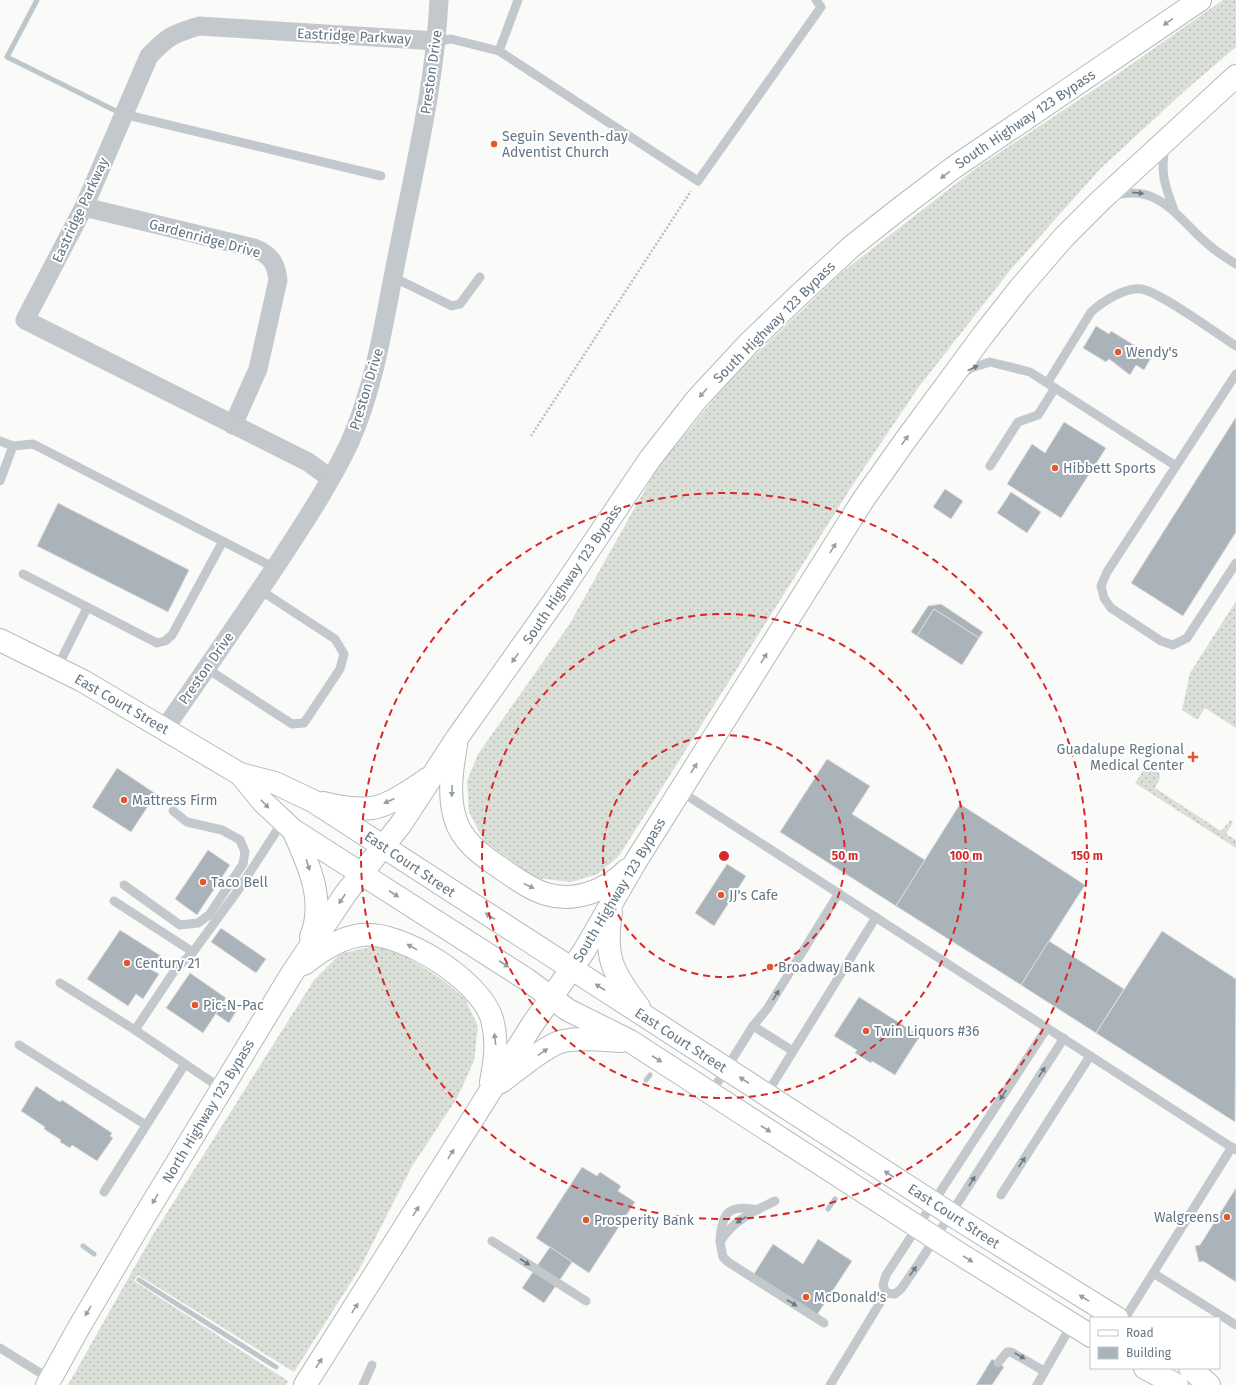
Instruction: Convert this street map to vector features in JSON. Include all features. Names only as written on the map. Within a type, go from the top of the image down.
[{"type":"main road","name":"South Highway 123 Bypass","points":[[384,846],[557,597],[650,459],[697,400],[749,343],[851,248],[899,209],[953,168],[1200,0]]},
{"type":"main road","name":"South Highway 123 Bypass","points":[[572,968],[612,905],[636,861],[863,500],[941,391],[1020,288],[1064,237],[1100,201],[1236,76]]},
{"type":"main road","name":"East Court Street","points":[[0,640],[57,668],[165,728],[240,774],[274,783],[313,801],[951,1214],[1115,1317]]},
{"type":"main road","points":[[458,738],[454,761],[452,794],[455,819],[464,836],[482,855],[524,884],[546,894],[565,897],[585,894],[604,888],[624,873],[636,861]]},
{"type":"main road","name":"East Court Street","points":[[240,774],[263,802],[288,825],[526,979],[568,1010],[630,1041],[1090,1335]]},
{"type":"main road","points":[[313,801],[341,807],[373,808],[411,790],[434,774]]},
{"type":"main road","points":[[288,825],[306,859],[314,885],[317,907],[314,928],[297,966]]},
{"type":"main road","name":"North Highway 123 Bypass","points":[[48,1382],[78,1329],[297,966],[361,873],[384,846]]},
{"type":"main road","points":[[612,905],[607,936],[610,959],[623,986],[647,1017]]},
{"type":"main road","points":[[297,966],[331,945],[360,935],[381,935],[408,944],[433,959],[463,979],[482,999],[491,1019],[496,1041],[495,1059],[489,1091]]},
{"type":"main road","points":[[305,1385],[489,1091],[572,968]]},
{"type":"main road","points":[[489,1091],[548,1048],[562,1041],[583,1039],[630,1041]]},
{"type":"main road","points":[[1147,1369],[1177,1385]]},
{"type":"main road","points":[[1191,1369],[1209,1385]]},
{"type":"street","name":"Preston Drive","points":[[165,728],[275,568],[349,445],[364,405],[381,340],[423,124],[437,41],[440,0]]},
{"type":"street","name":"Eastridge Parkway","points":[[330,478],[308,462],[25,320],[84,207],[149,56],[165,39],[179,32],[199,26],[437,41]]},
{"type":"street","name":"Gardenridge Drive","points":[[84,207],[254,248],[265,252],[272,259],[276,268],[278,280],[263,354],[258,369],[233,424]]},
{"type":"lane","points":[[499,51],[518,0]]},
{"type":"lane","points":[[437,41],[451,39],[499,51],[698,181],[821,7],[816,0]]},
{"type":"lane","points":[[123,114],[381,176]]},
{"type":"lane","points":[[1170,136],[1166,144],[1162,170],[1164,185],[1174,210]]},
{"type":"lane","points":[[1100,201],[1114,195],[1130,193],[1144,194],[1156,198],[1174,210],[1203,240],[1236,264]]},
{"type":"lane","points":[[393,277],[452,306],[460,304],[480,277]]},
{"type":"lane","points":[[990,466],[1018,422],[1038,415],[1048,384],[1091,312],[1105,300],[1140,288],[1156,294],[1236,346]]},
{"type":"lane","points":[[941,391],[971,368],[990,362],[1030,372],[1176,466]]},
{"type":"lane","points":[[1236,374],[1107,572],[1101,586],[1104,598],[1111,608],[1161,642],[1173,645],[1187,638],[1236,563]]},
{"type":"lane","points":[[0,441],[12,446],[33,444],[275,568]]},
{"type":"lane","points":[[0,481],[12,446]]},
{"type":"lane","points":[[23,574],[157,643],[165,641],[172,635],[223,541]]},
{"type":"lane","points":[[206,668],[292,724],[304,723],[340,669],[344,654],[335,638],[260,590]]},
{"type":"lane","points":[[57,668],[87,608]]},
{"type":"lane","points":[[680,791],[1234,1148],[1126,1317]]},
{"type":"lane","points":[[124,885],[180,925],[198,923],[209,915],[243,864],[245,852],[240,840],[222,830],[187,822],[173,811]]},
{"type":"lane","points":[[135,1030],[175,970],[193,952],[288,825]]},
{"type":"lane","points":[[711,1093],[753,1026],[765,1013],[839,893]]},
{"type":"lane","points":[[114,901],[193,952]]},
{"type":"lane","points":[[766,1094],[876,917]]},
{"type":"lane","points":[[60,983],[135,1030],[222,1089]]},
{"type":"lane","points":[[753,1026],[793,1051]]},
{"type":"lane","points":[[886,1293],[895,1294],[901,1289],[927,1232],[933,1202],[1047,1028]]},
{"type":"lane","points":[[886,1293],[883,1286],[886,1275],[927,1232],[951,1214],[1064,1038]]},
{"type":"lane","points":[[19,1046],[146,1125]]},
{"type":"lane","points":[[1001,1195],[1090,1056]]},
{"type":"lane","points":[[104,1192],[185,1064]]},
{"type":"lane","points":[[720,1242],[730,1227],[775,1201]]},
{"type":"lane","points":[[758,1210],[742,1207],[730,1211],[721,1224],[720,1242],[723,1257],[728,1262],[824,1324]]},
{"type":"lane","points":[[492,1241],[586,1301]]},
{"type":"lane","points":[[1153,1273],[1236,1325]]},
{"type":"lane","points":[[830,1385],[886,1293]]},
{"type":"lane","points":[[1037,1385],[1072,1324]]},
{"type":"lane","points":[[0,1348],[48,1382]]},
{"type":"lane","points":[[998,1363],[1007,1352],[1011,1352],[1044,1371]]},
{"type":"lane","points":[[363,1385],[372,1365]]},
{"type":"path","points":[[531,436],[698,181]]},
{"type":"shaded area","points":[[1223,0],[1236,0],[1236,47],[1189,87],[1099,170],[1012,268],[918,388],[852,486],[619,856],[598,874],[571,882],[536,878],[484,841],[469,812],[467,781],[478,754],[569,625],[656,470],[732,377],[841,273],[975,169],[1116,75]]},
{"type":"shaded area","points":[[1236,601],[1236,728],[1205,708],[1198,719],[1182,710],[1190,673]]},
{"type":"shaded area","points":[[1147,765],[1159,773],[1160,778],[1155,788],[1221,831],[1231,820],[1233,822],[1226,834],[1236,840],[1236,848],[1135,783]]},
{"type":"shaded area","points":[[373,946],[401,953],[443,980],[465,999],[478,1026],[474,1061],[457,1098],[411,1168],[360,1268],[294,1372],[138,1275],[134,1281],[288,1381],[286,1385],[68,1385],[151,1238],[314,980],[340,954]]},
{"type":"building","name":"Wendy's","points":[[1096,326],[1109,334],[1111,331],[1152,356],[1144,370],[1136,365],[1130,375],[1109,359],[1106,362],[1083,348]]},
{"type":"building","points":[[1236,417],[1236,532],[1183,616],[1131,583]]},
{"type":"building","name":"Hibbett Sports","points":[[1064,422],[1106,448],[1061,518],[1007,484],[1032,444],[1045,453]]},
{"type":"building","points":[[945,489],[963,501],[951,519],[933,507]]},
{"type":"building","points":[[1011,492],[1041,512],[1027,533],[997,513]]},
{"type":"building","points":[[58,503],[189,570],[168,612],[37,546]]},
{"type":"building","points":[[941,604],[983,632],[979,638],[934,609],[917,636],[911,632],[928,606]]},
{"type":"building","points":[[934,609],[979,638],[962,665],[917,636]]},
{"type":"building","points":[[827,759],[870,786],[852,814],[925,860],[896,906],[780,832]]},
{"type":"building","name":"Mattress Firm","points":[[117,768],[156,794],[131,832],[92,807]]},
{"type":"building","points":[[960,804],[1085,885],[1021,985],[896,906]]},
{"type":"building","name":"Taco Bell","points":[[208,850],[230,865],[197,915],[175,899]]},
{"type":"building","name":"JJ's Cafe","points":[[727,864],[746,876],[714,926],[695,913]]},
{"type":"building","name":"Pic-N-Pac","points":[[221,928],[266,959],[256,973],[211,942]]},
{"type":"building","name":"Century 21","points":[[120,930],[161,956],[152,970],[159,974],[143,999],[136,994],[128,1006],[87,979]]},
{"type":"building","points":[[1162,931],[1236,979],[1235,1122],[1096,1033]]},
{"type":"building","points":[[1049,941],[1124,989],[1096,1033],[1021,985]]},
{"type":"building","name":"Pic-N-Pac","points":[[190,973],[226,998],[203,1033],[166,1008]]},
{"type":"building","points":[[859,997],[920,1036],[895,1075],[855,1053],[857,1050],[834,1036]]},
{"type":"building","points":[[224,1002],[237,1010],[229,1023],[216,1014]]},
{"type":"building","points":[[36,1086],[60,1102],[62,1100],[112,1133],[110,1136],[113,1138],[97,1161],[72,1145],[70,1148],[60,1142],[61,1140],[44,1129],[45,1127],[21,1111]]},
{"type":"building","name":"Prosperity Bank","points":[[582,1167],[597,1176],[600,1172],[621,1186],[618,1191],[635,1202],[589,1273],[536,1238]]},
{"type":"building","name":"Walgreens","points":[[1236,1188],[1236,1282],[1203,1261],[1199,1262],[1195,1246],[1200,1245]]},
{"type":"building","name":"McDonald's","points":[[818,1239],[852,1261],[815,1318],[752,1277],[773,1244],[803,1264]]},
{"type":"building","points":[[550,1247],[572,1262],[544,1303],[522,1288]]},
{"type":"building","points":[[992,1359],[1004,1367],[992,1385],[976,1385]]},
{"type":"waterway","points":[[37,0],[7,57],[120,113]]},
{"type":"waterway","points":[[646,1080],[650,1075]]},
{"type":"waterway","points":[[828,1209],[835,1199]]},
{"type":"waterway","points":[[83,1246],[94,1254]]},
{"type":"waterway","points":[[139,1280],[276,1367]]},
{"type":"place","name":"Seguin Seventh-day Adventist Church","points":[[494,144]]},
{"type":"place","name":"Wendy's","points":[[1118,352]]},
{"type":"place","name":"Hibbett Sports","points":[[1055,468]]},
{"type":"place","name":"Guadalupe Regional Medical Center","points":[[1193,757]]},
{"type":"place","name":"Mattress Firm","points":[[124,800]]},
{"type":"place","name":"Taco Bell","points":[[203,882]]},
{"type":"place","name":"JJ's Cafe","points":[[721,895]]},
{"type":"place","name":"Century 21","points":[[127,963]]},
{"type":"place","name":"Broadway Bank","points":[[770,967]]},
{"type":"place","name":"Pic-N-Pac","points":[[195,1005]]},
{"type":"place","name":"Twin Liquors #36","points":[[866,1031]]},
{"type":"place","name":"Walgreens","points":[[1227,1217]]},
{"type":"place","name":"Prosperity Bank","points":[[586,1220]]},
{"type":"place","name":"McDonald's","points":[[806,1297]]}]
